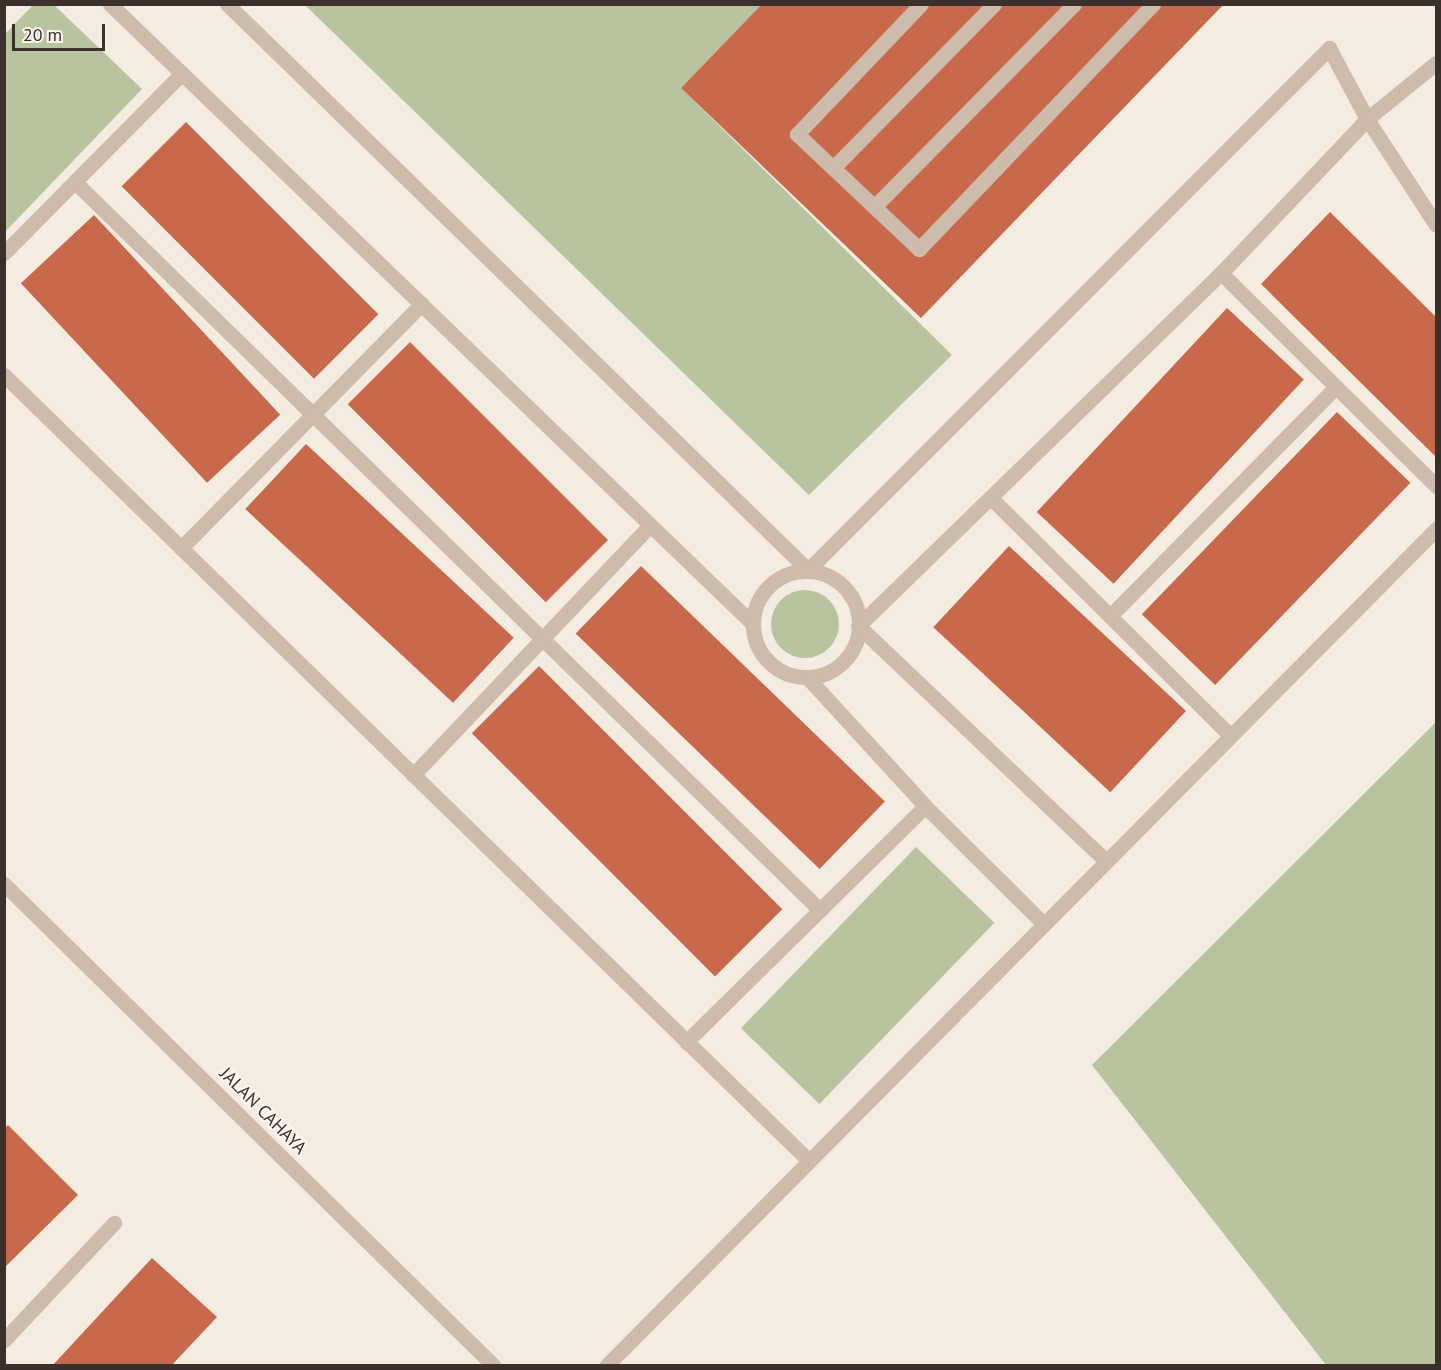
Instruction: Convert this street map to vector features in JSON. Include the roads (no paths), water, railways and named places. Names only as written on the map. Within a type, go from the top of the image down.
[{"type":"street","points":[[110,4],[752,623]]},
{"type":"street","points":[[227,4],[808,570],[841,584],[853,598],[858,626],[852,651],[840,665],[824,674],[807,677],[774,667],[758,647],[752,623],[755,606],[776,579],[808,570],[1329,48],[1367,119],[1437,225]]},
{"type":"street","points":[[921,4],[797,134],[919,249],[1153,4]]},
{"type":"street","points":[[833,168],[994,4]]},
{"type":"street","points":[[874,207],[1074,4]]},
{"type":"street","points":[[858,626],[992,500],[1221,273],[1367,119],[1437,63]]},
{"type":"street","points":[[4,253],[182,73]]},
{"type":"street","points":[[75,182],[820,910]]},
{"type":"street","points":[[1221,273],[1437,486]]},
{"type":"street","points":[[181,548],[422,304]]},
{"type":"street","points":[[4,375],[808,1160]]},
{"type":"street","points":[[1110,616],[1336,387]]},
{"type":"street","points":[[992,500],[1230,735]]},
{"type":"street","points":[[413,775],[650,525]]},
{"type":"street","points":[[606,1365],[1105,860],[1437,529]]},
{"type":"street","points":[[858,626],[1105,860]]},
{"type":"street","points":[[807,677],[925,806],[1043,923]]},
{"type":"street","points":[[686,1042],[925,806]]},
{"type":"street","name":"JALAN CAHAYA","points":[[4,884],[494,1365]]},
{"type":"street","points":[[4,1340],[114,1223]]}]
